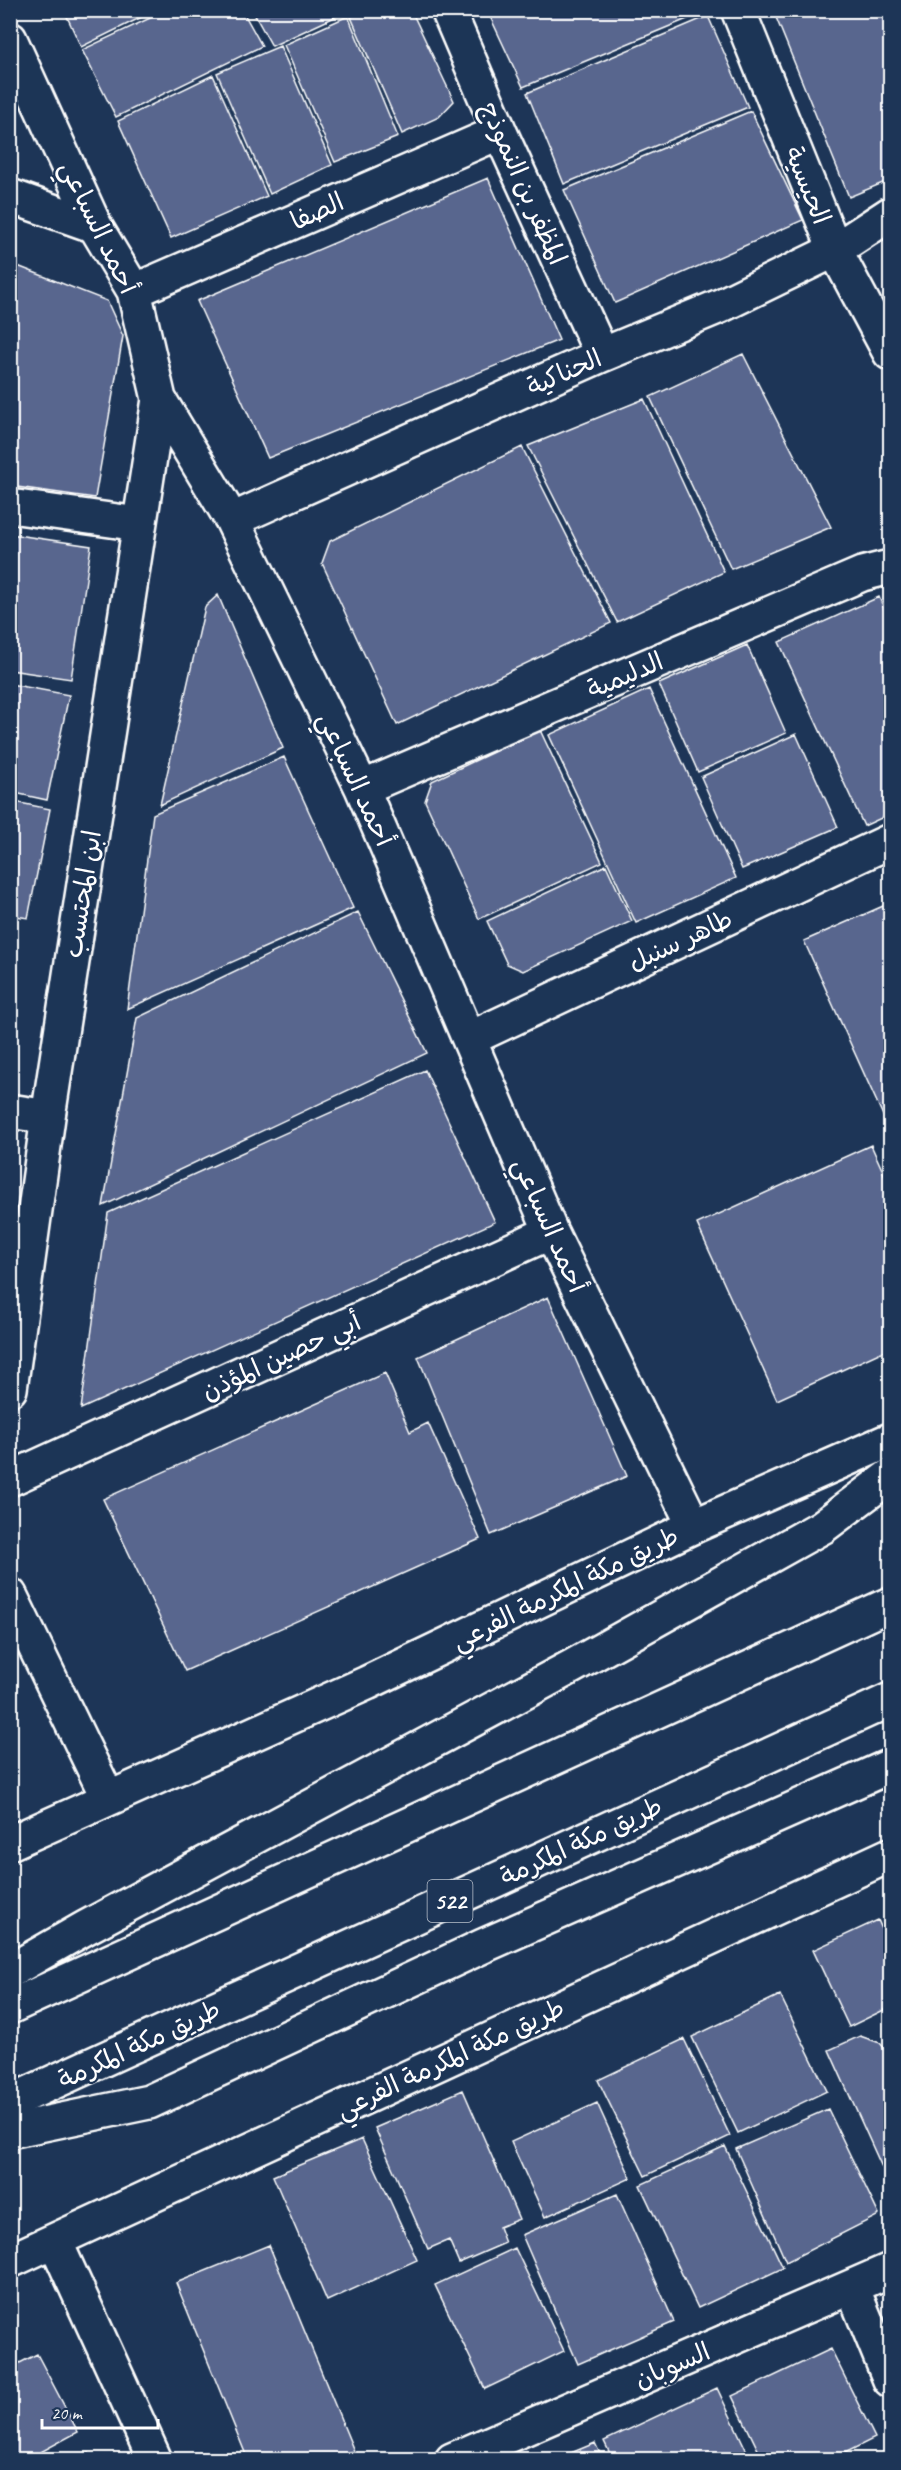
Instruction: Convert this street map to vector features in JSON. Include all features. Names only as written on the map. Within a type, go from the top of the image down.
[{"type":"main road","name":"المظفر بن النموذج","points":[[448,10],[500,132],[602,355]]},
{"type":"main road","name":"الحيسية","points":[[738,10],[835,250],[891,353]]},
{"type":"main road","name":"أحمد السباعي","points":[[10,39],[95,226],[134,291],[159,399],[232,520],[362,788],[551,1233],[694,1526]]},
{"type":"main road","name":"الصفا","points":[[134,291],[500,132]]},
{"type":"main road","points":[[10,196],[95,226]]},
{"type":"main road","name":"الحناكية","points":[[232,520],[602,355],[720,306],[835,250],[891,214]]},
{"type":"main road","name":"ابن المحتسب","points":[[10,1389],[48,1117],[159,399]]},
{"type":"main road","points":[[10,506],[139,524]]},
{"type":"main road","name":"الدليمية","points":[[362,788],[862,573],[891,567]]},
{"type":"main road","name":"طاهر سنبل","points":[[469,1039],[891,841]]},
{"type":"main road","points":[[10,1111],[48,1117]]},
{"type":"main road","name":"أبي حصين المؤذن","points":[[10,1479],[551,1233]]},
{"type":"main road","name":"طريق مكة المكرمة الفرعي","points":[[10,1843],[367,1683],[694,1526],[891,1440]]},
{"type":"main road","points":[[10,1971],[85,1928],[573,1666],[801,1539],[822,1527],[891,1476]]},
{"type":"main road","points":[[10,1595],[108,1798]]},
{"type":"main road","points":[[10,2007],[891,1604]]},
{"type":"main road","name":"طريق مكة المكرمة","points":[[10,2102],[891,1700]]},
{"type":"main road","points":[[10,2131],[149,2102],[483,1946],[891,1766]]},
{"type":"main road","name":"طريق مكة المكرمة الفرعي","points":[[10,2261],[891,1856]]},
{"type":"main road","points":[[55,2241],[155,2460]]},
{"type":"main road","name":"السوبان","points":[[452,2460],[891,2270]]},
{"type":"main road","points":[[852,2287],[891,2380]]},
{"type":"building","points":[[64,10],[156,10],[81,47]]},
{"type":"building","points":[[167,10],[242,10],[262,46],[116,117],[82,50]]},
{"type":"building","points":[[252,10],[350,10],[272,46]]},
{"type":"building","points":[[365,10],[411,10],[454,101],[439,117],[402,134],[351,17]]},
{"type":"building","points":[[487,10],[703,10],[704,12],[523,87]]},
{"type":"building","points":[[773,10],[890,10],[890,180],[849,197]]},
{"type":"building","points":[[348,16],[398,137],[335,162],[284,45]]},
{"type":"building","points":[[708,16],[748,107],[564,184],[527,93]]},
{"type":"building","points":[[280,46],[332,165],[270,194],[217,73]]},
{"type":"building","points":[[213,75],[267,196],[171,238],[118,121]]},
{"type":"building","points":[[751,111],[803,220],[615,303],[564,190]]},
{"type":"building","points":[[488,178],[559,340],[268,458],[197,301]]},
{"type":"building","points":[[10,263],[107,301],[123,336],[95,498],[10,486]]},
{"type":"building","points":[[743,354],[831,527],[731,569],[650,397]]},
{"type":"building","points":[[644,399],[724,572],[617,622],[528,446]]},
{"type":"building","points":[[522,447],[611,623],[397,725],[322,563],[330,541]]},
{"type":"building","points":[[10,534],[91,546],[71,679],[10,670]]},
{"type":"building","points":[[218,595],[283,748],[160,805],[205,607]]},
{"type":"building","points":[[879,597],[890,623],[890,814],[864,826],[779,642]]},
{"type":"building","points":[[747,645],[786,733],[698,772],[659,684]]},
{"type":"building","points":[[10,684],[69,695],[47,800],[10,792]]},
{"type":"building","points":[[649,689],[736,878],[636,923],[549,735]]},
{"type":"building","points":[[540,730],[602,862],[479,919],[425,801],[432,781]]},
{"type":"building","points":[[796,734],[838,827],[742,869],[701,777]]},
{"type":"building","points":[[284,757],[353,908],[127,1009],[153,814]]},
{"type":"building","points":[[10,801],[50,809],[28,918],[10,915]]},
{"type":"building","points":[[606,865],[632,921],[523,971],[507,964],[487,921]]},
{"type":"building","points":[[890,903],[890,1131],[804,941]]},
{"type":"building","points":[[358,912],[427,1053],[103,1206],[137,1018]]},
{"type":"building","points":[[425,1070],[495,1222],[81,1409],[108,1213]]},
{"type":"building","points":[[871,1145],[890,1187],[890,1348],[777,1400],[697,1224]]},
{"type":"building","points":[[548,1297],[627,1476],[491,1535],[418,1357]]},
{"type":"building","points":[[385,1373],[410,1432],[428,1423],[480,1539],[185,1671],[103,1499]]},
{"type":"building","points":[[878,1920],[890,1947],[890,2007],[849,2027],[813,1950]]},
{"type":"building","points":[[780,1995],[827,2091],[738,2133],[692,2037]]},
{"type":"building","points":[[860,2036],[880,2043],[890,2055],[890,2185],[829,2050]]},
{"type":"building","points":[[684,2039],[730,2136],[645,2176],[598,2080]]},
{"type":"building","points":[[463,2090],[519,2219],[499,2227],[505,2243],[459,2263],[449,2240],[428,2249],[375,2128]]},
{"type":"building","points":[[597,2103],[631,2178],[545,2217],[511,2142]]},
{"type":"building","points":[[828,2109],[879,2215],[786,2262],[736,2149]]},
{"type":"building","points":[[362,2139],[417,2260],[327,2301],[273,2176]]},
{"type":"building","points":[[725,2146],[783,2268],[698,2308],[640,2185]]},
{"type":"building","points":[[617,2194],[674,2322],[578,2364],[522,2235]]},
{"type":"building","points":[[269,2245],[354,2451],[332,2460],[248,2460],[176,2283]]},
{"type":"building","points":[[515,2248],[564,2351],[485,2389],[435,2285]]},
{"type":"building","points":[[890,2298],[890,2314],[885,2301]]},
{"type":"building","points":[[831,2349],[875,2438],[831,2460],[763,2460],[732,2396]]},
{"type":"building","points":[[37,2354],[78,2432],[26,2460],[10,2460],[10,2368]]},
{"type":"building","points":[[717,2388],[751,2460],[613,2460],[604,2441]]},
{"type":"building","points":[[595,2443],[603,2460],[554,2460]]},
{"type":"building","points":[[89,2453],[92,2460],[75,2460]]}]
